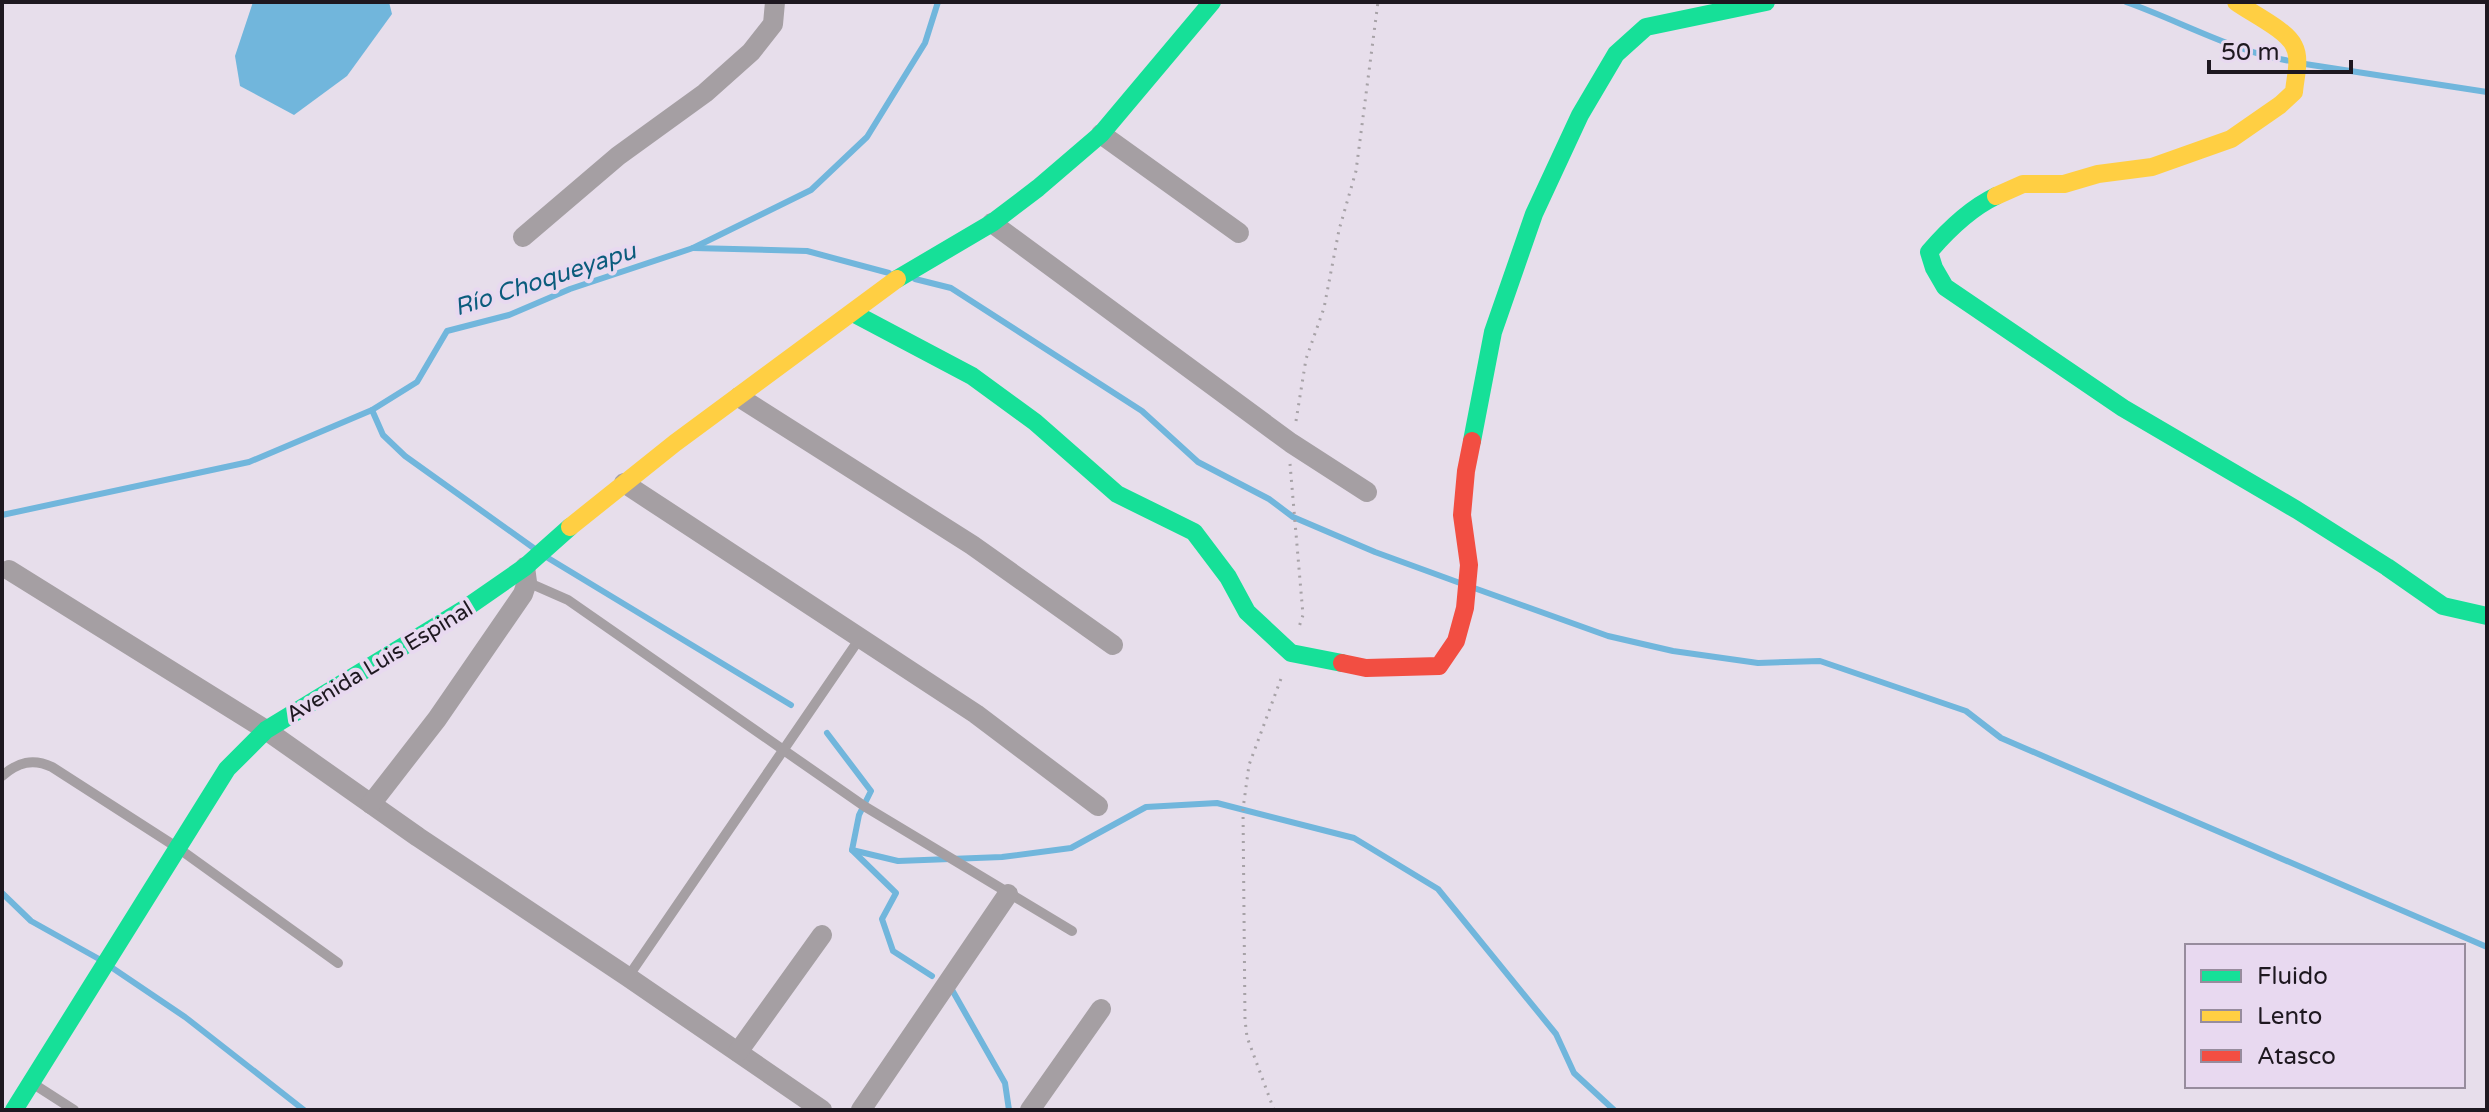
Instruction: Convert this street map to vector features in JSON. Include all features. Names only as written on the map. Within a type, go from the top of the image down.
[{"type":"street","points":[[523,237],[618,156],[705,93],[751,52],[773,24],[775,2]]},
{"type":"street","name":"Avenida Luis Espinal","points":[[14,1110],[227,769],[266,730],[526,575],[591,508],[624,483],[900,277],[992,223],[1038,188],[1101,134],[1212,2]]},
{"type":"street","points":[[853,313],[972,376],[1035,422],[1117,494],[1194,532],[1228,577],[1247,612],[1291,653],[1366,668],[1439,666],[1456,641],[1465,608],[1469,565],[1462,515],[1466,471],[1493,332],[1534,214],[1580,115],[1616,54],[1646,27],[1766,2]]},
{"type":"street","points":[[2236,2],[2282,33],[2294,45],[2297,63],[2294,92],[2280,105],[2231,139],[2152,167],[2098,174],[2064,184],[2023,184],[1986,201],[1941,238],[1929,252],[1934,268],[1945,287],[2123,408],[2310,518],[2443,606],[2487,616]]},
{"type":"street","points":[[1101,134],[1239,233]]},
{"type":"street","points":[[992,223],[1291,443],[1367,492]]},
{"type":"street","points":[[739,397],[972,545],[1113,645]]},
{"type":"street","points":[[624,483],[976,714],[1098,806]]},
{"type":"street","points":[[9,570],[266,730],[822,1110]]},
{"type":"street","points":[[371,804],[437,719],[523,594],[526,575]]},
{"type":"street","points":[[861,1110],[1008,894]]},
{"type":"street","points":[[738,1052],[822,935]]},
{"type":"street","points":[[1030,1110],[1101,1009]]},
{"type":"lane","points":[[526,575],[568,600],[864,806],[1072,931]]},
{"type":"lane","points":[[628,977],[860,638]]},
{"type":"lane","points":[[2,776],[20,763],[45,763],[178,848],[338,963]]},
{"type":"lane","points":[[31,1082],[74,1110]]},
{"type":"path","points":[[1274,1110],[1247,1037],[1245,1020],[1243,809],[1249,765],[1303,615],[1289,453],[1306,359],[1324,308],[1339,230],[1356,171],[1378,2]]},
{"type":"water","points":[[253,2],[389,2],[392,14],[347,76],[294,115],[240,86],[235,56]]},
{"type":"waterway","name":"Río Choqueyapu","points":[[2,515],[249,462],[372,410],[417,382],[447,331],[509,315],[570,289],[693,248],[811,190],[867,137],[925,43],[938,2]]},
{"type":"waterway","points":[[2126,2],[2248,51],[2290,61]]},
{"type":"waterway","points":[[2305,64],[2487,92]]},
{"type":"waterway","points":[[693,248],[807,251],[889,273]]},
{"type":"waterway","points":[[915,279],[951,288],[1142,411],[1198,462],[1269,499],[1293,517],[1375,552],[1460,583]]},
{"type":"waterway","points":[[372,410],[383,435],[405,456],[535,549]]},
{"type":"waterway","points":[[548,558],[791,705]]},
{"type":"waterway","points":[[1474,588],[1608,636],[1673,651],[1758,663],[1820,661],[1966,711],[2001,738],[2487,947]]},
{"type":"waterway","points":[[827,733],[871,791],[859,815],[852,850],[896,893],[882,919],[893,951],[932,976]]},
{"type":"waterway","points":[[852,850],[898,861],[1002,857],[1071,848],[1146,807],[1217,803],[1354,838],[1438,889],[1556,1034],[1574,1073],[1614,1110]]},
{"type":"waterway","points":[[2,893],[31,921],[99,959]]},
{"type":"waterway","points":[[111,967],[185,1017],[304,1110]]},
{"type":"waterway","points":[[951,988],[1005,1083],[1009,1110]]},
{"type":"traffic: fast","points":[[897,279],[992,223],[1101,134],[1212,2]]},
{"type":"traffic: fast","points":[[1472,441],[1493,332],[1534,214],[1580,115],[1616,54],[1646,27],[1766,2]]},
{"type":"traffic: fast","points":[[1996,196],[1960,221],[1929,252],[1945,287],[2123,408],[2297,510],[2443,606],[2487,616]]},
{"type":"traffic: fast","points":[[853,313],[972,376],[1035,422],[1117,494],[1194,532],[1228,577],[1247,612],[1291,653],[1342,663]]},
{"type":"traffic: fast","points":[[14,1110],[227,769],[266,730],[466,608],[525,567],[570,527]]},
{"type":"traffic: slow","points":[[1996,196],[2023,184],[2064,184],[2098,174],[2152,167],[2231,139],[2280,105],[2294,92],[2297,63],[2294,46],[2277,28],[2236,2]]},
{"type":"traffic: slow","points":[[570,527],[675,443],[897,279]]},
{"type":"traffic: jam","points":[[1342,663],[1366,668],[1439,666],[1456,641],[1465,608],[1469,565],[1462,515],[1472,441]]}]
